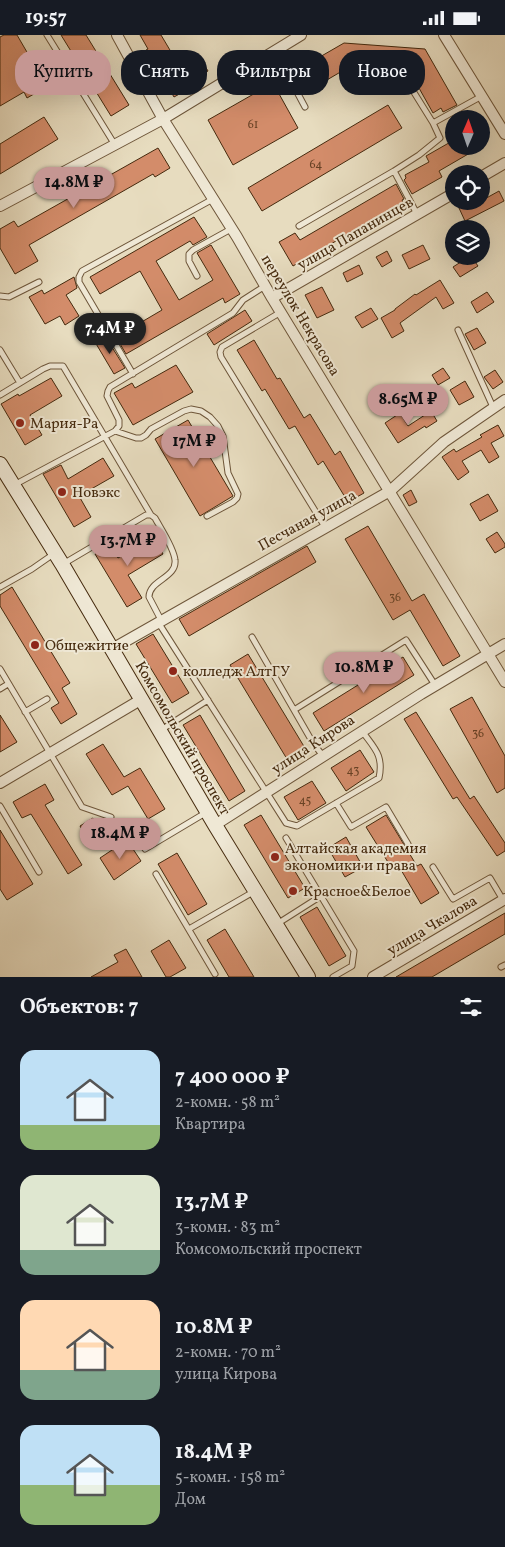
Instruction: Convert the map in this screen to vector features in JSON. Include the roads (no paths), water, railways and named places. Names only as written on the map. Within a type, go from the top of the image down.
[{"type":"main road","name":"Комсомольский проспект","points":[[0,464],[59,558],[215,825],[308,977]]},
{"type":"street","name":"переулок Некрасова","points":[[116,35],[164,119],[505,682]]},
{"type":"street","points":[[276,50],[301,35]]},
{"type":"street","points":[[444,35],[505,134]]},
{"type":"street","points":[[0,206],[164,119],[217,86]]},
{"type":"street","points":[[490,172],[505,163]]},
{"type":"street","name":"улица Папанинцев","points":[[272,298],[445,198]]},
{"type":"street","name":"Песчаная улица","points":[[112,649],[390,491],[444,442],[505,400]]},
{"type":"street","name":"улица Кирова","points":[[215,825],[435,685],[505,644]]},
{"type":"street","points":[[0,783],[142,699]]},
{"type":"street","name":"улица Чкалова","points":[[373,977],[504,900]]},
{"type":"lane","points":[[47,35],[115,145]]},
{"type":"lane","points":[[298,95],[305,107]]},
{"type":"lane","points":[[298,226],[394,171],[419,155],[440,138],[416,95]]},
{"type":"lane","points":[[433,123],[482,96]]},
{"type":"lane","points":[[394,171],[417,215]]},
{"type":"lane","points":[[133,374],[80,282],[79,277],[82,271],[213,198]]},
{"type":"lane","points":[[197,276],[189,261],[189,254],[232,229]]},
{"type":"lane","points":[[0,296],[9,297],[39,282]]},
{"type":"lane","points":[[14,485],[115,431],[119,426],[119,420],[108,396],[110,387],[233,313],[243,300],[265,286]]},
{"type":"lane","points":[[281,312],[222,347],[221,357],[326,527]]},
{"type":"lane","points":[[458,329],[493,407]]},
{"type":"lane","points":[[0,350],[20,383]]},
{"type":"lane","points":[[0,395],[50,366],[63,366],[66,369],[171,548],[175,567],[152,587],[149,593],[159,621],[286,823],[297,826],[379,778],[381,769],[380,755],[362,731]]},
{"type":"lane","points":[[115,431],[141,438],[159,424],[184,411],[192,409],[201,411],[210,417],[218,426],[223,436],[228,473],[238,494],[233,502],[207,517]]},
{"type":"lane","points":[[0,587],[32,569],[59,558],[146,515],[152,515]]},
{"type":"lane","points":[[252,637],[313,743],[323,756]]},
{"type":"lane","points":[[294,710],[406,640],[435,685]]},
{"type":"lane","points":[[0,669],[82,807],[111,817]]},
{"type":"lane","points":[[0,689],[8,684]]},
{"type":"lane","points":[[25,712],[47,699]]},
{"type":"lane","points":[[161,730],[208,700]]},
{"type":"lane","points":[[336,803],[351,827],[386,807],[408,844]]},
{"type":"lane","points":[[0,806],[39,872]]},
{"type":"lane","points":[[145,849],[208,812]]},
{"type":"lane","points":[[286,838],[354,951],[352,966],[333,977]]},
{"type":"lane","points":[[434,867],[453,899],[490,878],[504,900]]},
{"type":"lane","points":[[156,874],[215,974]]},
{"type":"lane","points":[[189,929],[256,890]]},
{"type":"lane","points":[[276,924],[321,896]]},
{"type":"place","name":"Мария-Ра","points":[[20,423]]},
{"type":"place","name":"Новэкс","points":[[62,492]]},
{"type":"place","name":"Общежитие","points":[[35,645]]},
{"type":"place","name":"колледж АлтГУ","points":[[173,671]]},
{"type":"place","name":"Алтайская академия экономики и права","points":[[275,857]]},
{"type":"place","name":"Красное&Белое","points":[[293,891]]}]
